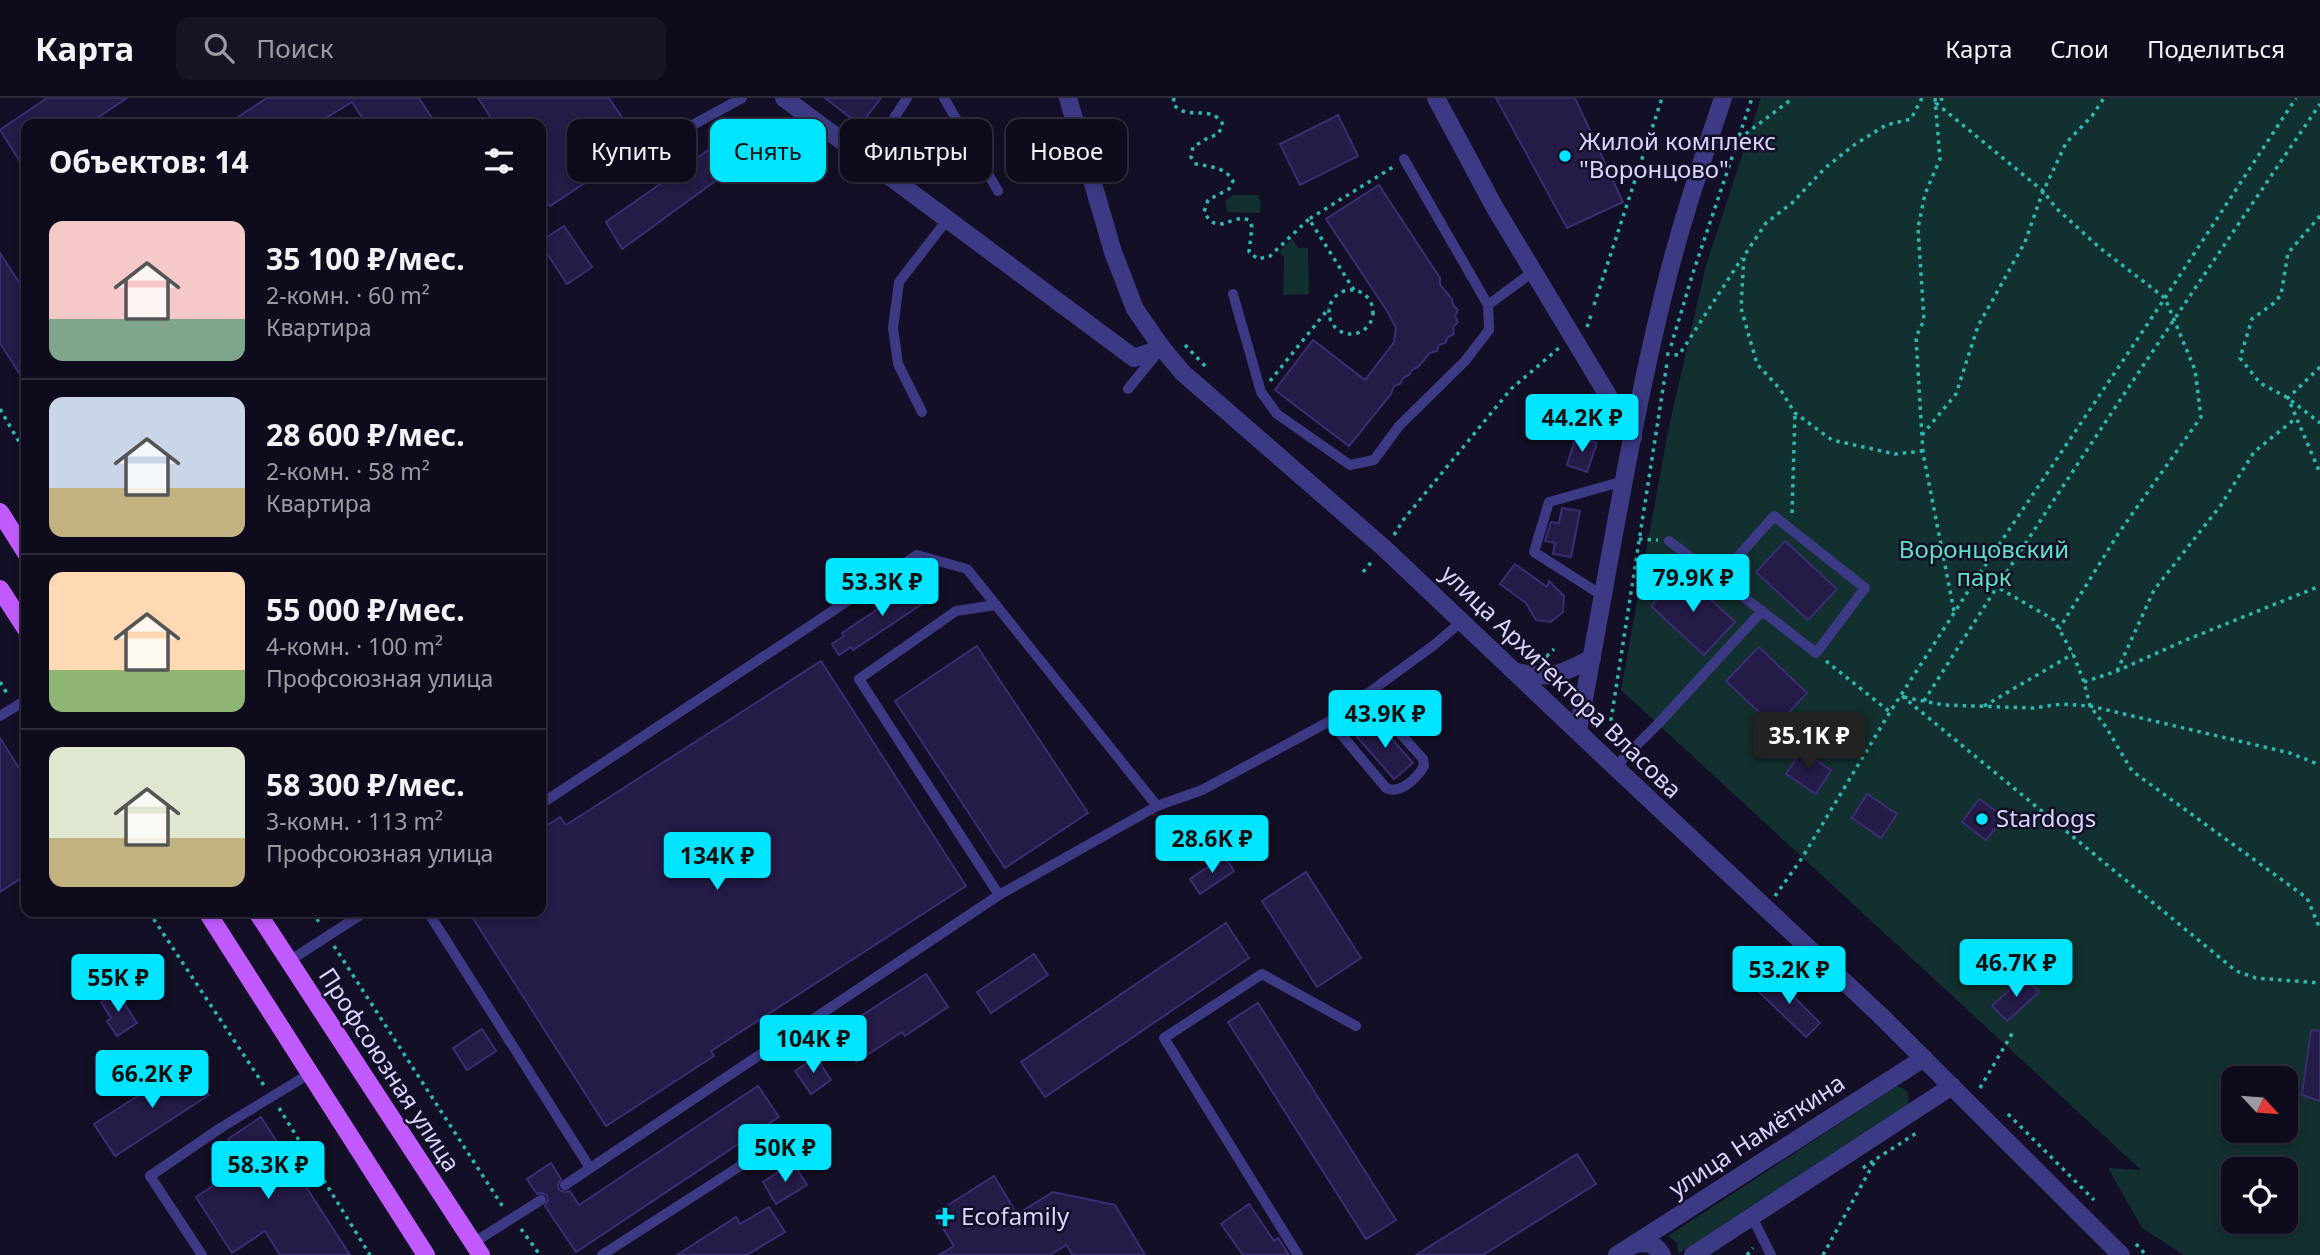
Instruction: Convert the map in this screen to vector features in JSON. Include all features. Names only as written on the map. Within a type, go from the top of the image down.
[{"type":"main road","points":[[0,512],[21,545]]},
{"type":"main road","points":[[0,589],[21,621]]},
{"type":"main road","points":[[210,917],[426,1255]]},
{"type":"main road","name":"Профсоюзная улица","points":[[260,917],[477,1249]]},
{"type":"street","points":[[784,98],[840,140]]},
{"type":"street","name":"улица Архитектора Власова","points":[[1068,98],[1113,252],[1135,309],[1162,348],[1208,396],[1384,548],[1578,730],[1622,761],[2119,1252]]},
{"type":"street","points":[[1436,98],[1495,208],[1633,437]]},
{"type":"street","points":[[1578,730],[1662,299],[1677,241],[1723,98]]},
{"type":"street","points":[[896,182],[1134,358],[1162,348]]},
{"type":"street","points":[[1517,672],[1540,677],[1559,674],[1592,658]]},
{"type":"street","name":"улица Намёткина","points":[[1617,1255],[1924,1058]]},
{"type":"street","points":[[1693,1255],[1952,1086]]},
{"type":"street","points":[[1633,1245],[1647,1242],[1654,1245],[1662,1255]]},
{"type":"lane","points":[[696,123],[742,98]]},
{"type":"lane","points":[[893,119],[907,98]]},
{"type":"lane","points":[[944,98],[998,191]]},
{"type":"lane","points":[[1233,294],[1261,392],[1277,414],[1350,465],[1374,460],[1399,426],[1465,361],[1489,330],[1488,305],[1404,159]]},
{"type":"lane","points":[[922,412],[898,365],[893,328],[899,282],[947,220]]},
{"type":"lane","points":[[1488,305],[1534,271]]},
{"type":"lane","points":[[1128,390],[1162,348]]},
{"type":"lane","points":[[1603,596],[1534,552],[1549,502],[1625,480]]},
{"type":"lane","points":[[1669,541],[1720,577],[1816,653],[1865,588],[1774,516],[1720,577]]},
{"type":"lane","points":[[546,801],[917,555],[967,569],[1157,806]]},
{"type":"lane","points":[[996,605],[956,611],[859,679],[999,895]]},
{"type":"lane","points":[[1622,761],[1762,611]]},
{"type":"lane","points":[[565,1185],[999,895],[1157,806],[1202,790],[1330,720],[1434,645],[1462,621]]},
{"type":"lane","points":[[1330,720],[1387,788],[1398,791],[1420,773],[1424,766],[1423,759],[1365,694]]},
{"type":"lane","points":[[0,716],[21,702]]},
{"type":"lane","points":[[289,961],[357,917]]},
{"type":"lane","points":[[431,917],[590,1168]]},
{"type":"lane","points":[[1298,1255],[1164,1038],[1262,974],[1356,1026]]},
{"type":"lane","points":[[202,1255],[150,1176],[222,1127],[309,1074]]},
{"type":"lane","points":[[602,1255],[779,1141]]},
{"type":"lane","points":[[477,1249],[510,1219],[541,1200]]},
{"type":"lane","points":[[1752,1217],[1771,1255]]},
{"type":"path","points":[[1174,98],[1173,104],[1179,111],[1191,114],[1208,112],[1219,117],[1223,125],[1218,135],[1193,147],[1191,157],[1196,164],[1218,167],[1229,174],[1233,181],[1229,189],[1208,200],[1204,212],[1210,222],[1218,225],[1244,218],[1249,220],[1252,227],[1249,252],[1258,259],[1270,256],[1309,219],[1404,159]]},
{"type":"path","points":[[1594,305],[1662,98]]},
{"type":"path","points":[[1622,761],[1611,720],[1669,355],[1692,276],[1752,98]]},
{"type":"path","points":[[1737,141],[1793,98]]},
{"type":"path","points":[[1679,355],[1766,223],[1792,203],[1825,167],[1854,145],[1886,125],[1911,118],[1922,98]]},
{"type":"path","points":[[1935,101],[1943,98]]},
{"type":"path","points":[[1922,435],[1956,394],[1978,326],[2025,242],[2043,191],[2066,143],[2092,116],[2104,98]]},
{"type":"path","points":[[1775,896],[1802,858],[1890,712],[1978,576],[2296,98]]},
{"type":"path","points":[[1935,101],[2043,191],[2056,208],[2100,248],[2165,298],[2195,370],[2201,417],[2118,534],[2059,629]]},
{"type":"path","points":[[1935,101],[1940,159],[1925,194],[1918,228],[1924,320],[1916,337],[1923,451],[1954,613]]},
{"type":"path","points":[[1924,701],[2174,319],[2320,104]]},
{"type":"path","points":[[2320,216],[2288,253],[2281,295],[2252,319],[2240,358],[2260,383],[2287,398],[2320,423]]},
{"type":"path","points":[[1309,219],[1354,290],[1372,303],[1373,318],[1364,331],[1349,334],[1335,328],[1329,314],[1330,306]]},
{"type":"path","points":[[1744,256],[1741,309],[1757,364],[1780,389],[1795,414],[1832,440],[1895,454],[1923,451]]},
{"type":"path","points":[[1261,392],[1339,294],[1354,290]]},
{"type":"path","points":[[1363,572],[1511,389],[1574,338]]},
{"type":"path","points":[[2287,398],[2320,367]]},
{"type":"path","points":[[2287,398],[2320,473]]},
{"type":"path","points":[[0,409],[21,445]]},
{"type":"path","points":[[1791,529],[1795,414]]},
{"type":"path","points":[[2117,671],[2154,590],[2221,505],[2254,453],[2296,418]]},
{"type":"path","points":[[1978,576],[2054,620],[2073,653],[2090,706],[2132,771],[2307,898],[2320,929]]},
{"type":"path","points":[[2084,682],[2117,671],[2320,586]]},
{"type":"path","points":[[1816,653],[1890,712]]},
{"type":"path","points":[[1982,707],[2073,653]]},
{"type":"path","points":[[1902,696],[1943,705],[2034,708],[2062,704],[2090,706],[2290,754],[2320,765]]},
{"type":"path","points":[[1902,696],[2236,971],[2256,978],[2320,983]]},
{"type":"path","points":[[152,917],[272,1097],[370,1255]]},
{"type":"path","points":[[315,917],[510,1219],[526,1234],[540,1255]]},
{"type":"path","points":[[1980,1088],[2013,1032]]},
{"type":"path","points":[[1853,1174],[1918,1132]]},
{"type":"path","points":[[1823,1255],[1876,1159]]},
{"type":"path","points":[[1747,1255],[1762,1238]]},
{"type":"green space","name":"Воронцовский парк","points":[[1761,98],[2320,98],[2320,1255],[2184,1255],[2142,1228],[2108,1168],[2141,1170],[1621,690],[1668,431],[1706,265]]},
{"type":"green space","points":[[1233,195],[1258,195],[1261,202],[1260,213],[1227,212],[1225,201]]},
{"type":"green space","points":[[1292,239],[1298,248],[1308,248],[1309,294],[1283,295],[1284,257],[1279,252]]},
{"type":"green space","points":[[1897,1086],[1907,1092],[1908,1104],[1678,1254],[1677,1243],[1668,1236]]},
{"type":"building","points":[[47,98],[127,98],[96,119],[21,119],[21,163],[0,130]]},
{"type":"building","points":[[267,98],[419,98],[433,119],[363,119],[352,102],[324,119],[235,119]]},
{"type":"building","points":[[478,98],[609,98],[623,119],[567,119],[567,182],[586,182],[550,206],[546,200],[546,119],[492,119]]},
{"type":"building","points":[[825,98],[881,98],[865,119],[852,119]]},
{"type":"building","name":"Жилой комплекс \"Воронцово\"","points":[[1496,98],[1575,98],[1623,202],[1567,228]]},
{"type":"building","points":[[1338,115],[1358,156],[1300,185],[1280,144]]},
{"type":"building","points":[[710,149],[710,182],[714,182],[622,249],[606,222],[663,182],[696,182],[696,159]]},
{"type":"building","points":[[1379,185],[1440,278],[1440,285],[1458,310],[1455,316],[1458,322],[1453,327],[1454,334],[1439,345],[1437,351],[1430,353],[1400,384],[1394,386],[1391,394],[1349,446],[1275,390],[1313,340],[1365,380],[1394,342],[1396,328],[1389,314],[1326,219]]},
{"type":"building","points":[[564,226],[592,267],[567,284],[546,252],[546,238]]},
{"type":"building","points":[[0,253],[21,285],[21,376],[0,343]]},
{"type":"building","points":[[1576,436],[1597,443],[1587,472],[1567,465]]},
{"type":"building","points":[[1562,508],[1580,511],[1571,557],[1553,554],[1555,543],[1545,541],[1551,522],[1559,523]]},
{"type":"building","points":[[1785,541],[1837,589],[1808,620],[1756,572]]},
{"type":"building","points":[[1515,564],[1547,587],[1549,581],[1564,596],[1563,612],[1551,622],[1536,620],[1526,603],[1500,584]]},
{"type":"building","points":[[1682,573],[1735,622],[1704,655],[1651,606]]},
{"type":"building","points":[[920,581],[931,598],[853,650],[851,647],[839,655],[832,644],[844,636],[842,633]]},
{"type":"building","points":[[977,646],[1088,813],[1005,868],[895,701]]},
{"type":"building","points":[[1759,647],[1807,693],[1775,727],[1726,681]]},
{"type":"building","points":[[821,661],[966,886],[711,1051],[714,1056],[606,1126],[472,917],[546,917],[546,826],[560,817],[566,825]]},
{"type":"building","points":[[1376,721],[1413,763],[1394,779],[1357,737]]},
{"type":"building","points":[[0,738],[21,771],[21,878],[0,892]]},
{"type":"building","points":[[1801,751],[1831,770],[1816,794],[1786,774]]},
{"type":"building","points":[[1867,794],[1897,814],[1881,838],[1852,818]]},
{"type":"building","points":[[1979,799],[2004,817],[1986,840],[1962,822]]},
{"type":"building","points":[[1224,856],[1234,871],[1200,894],[1190,879]]},
{"type":"building","points":[[1306,872],[1361,958],[1317,987],[1262,901]]},
{"type":"building","points":[[1226,923],[1249,958],[1045,1097],[1021,1062]]},
{"type":"building","points":[[1034,954],[1048,975],[991,1013],[977,992]]},
{"type":"building","points":[[926,974],[948,1007],[905,1036],[902,1032],[856,1062],[836,1032]]},
{"type":"building","points":[[1773,976],[1820,1023],[1806,1037],[1758,991]]},
{"type":"building","points":[[2024,976],[2039,992],[2007,1021],[1992,1006]]},
{"type":"building","points":[[117,992],[137,1023],[117,1036],[107,1021],[111,1018],[101,1002]]},
{"type":"building","points":[[1258,1003],[1396,1220],[1366,1239],[1228,1022]]},
{"type":"building","points":[[482,1029],[496,1051],[467,1070],[453,1048]]},
{"type":"building","points":[[2311,1030],[2320,1031],[2320,1101],[2302,1095]]},
{"type":"building","points":[[816,1057],[831,1080],[811,1094],[795,1071]]},
{"type":"building","points":[[189,1063],[209,1095],[115,1156],[94,1124]]},
{"type":"building","points":[[758,1086],[779,1117],[576,1252],[545,1206],[547,1195],[537,1194],[527,1179],[551,1163],[561,1179],[559,1190],[570,1191],[579,1205]]},
{"type":"building","points":[[261,1117],[350,1255],[280,1255],[265,1231],[232,1253],[196,1197],[244,1165],[228,1139]]},
{"type":"building","points":[[1577,1154],[1596,1184],[1483,1255],[1416,1255]]},
{"type":"building","points":[[793,1163],[807,1185],[776,1204],[763,1182]]},
{"type":"building","points":[[994,1176],[1017,1214],[1053,1192],[1115,1205],[1145,1255],[1073,1255],[1066,1245],[1050,1255],[939,1255],[954,1246],[934,1214]]},
{"type":"building","points":[[1249,1204],[1274,1241],[1278,1238],[1289,1255],[1243,1255],[1221,1224]]},
{"type":"building","points":[[769,1207],[785,1232],[747,1255],[677,1255],[736,1217],[740,1224]]},
{"type":"place","name":"Жилой комплекс \"Воронцово\"","points":[[1565,156]]},
{"type":"place","name":"Stardogs","points":[[1982,819]]},
{"type":"place","name":"Ecofamily","points":[[945,1217]]}]
